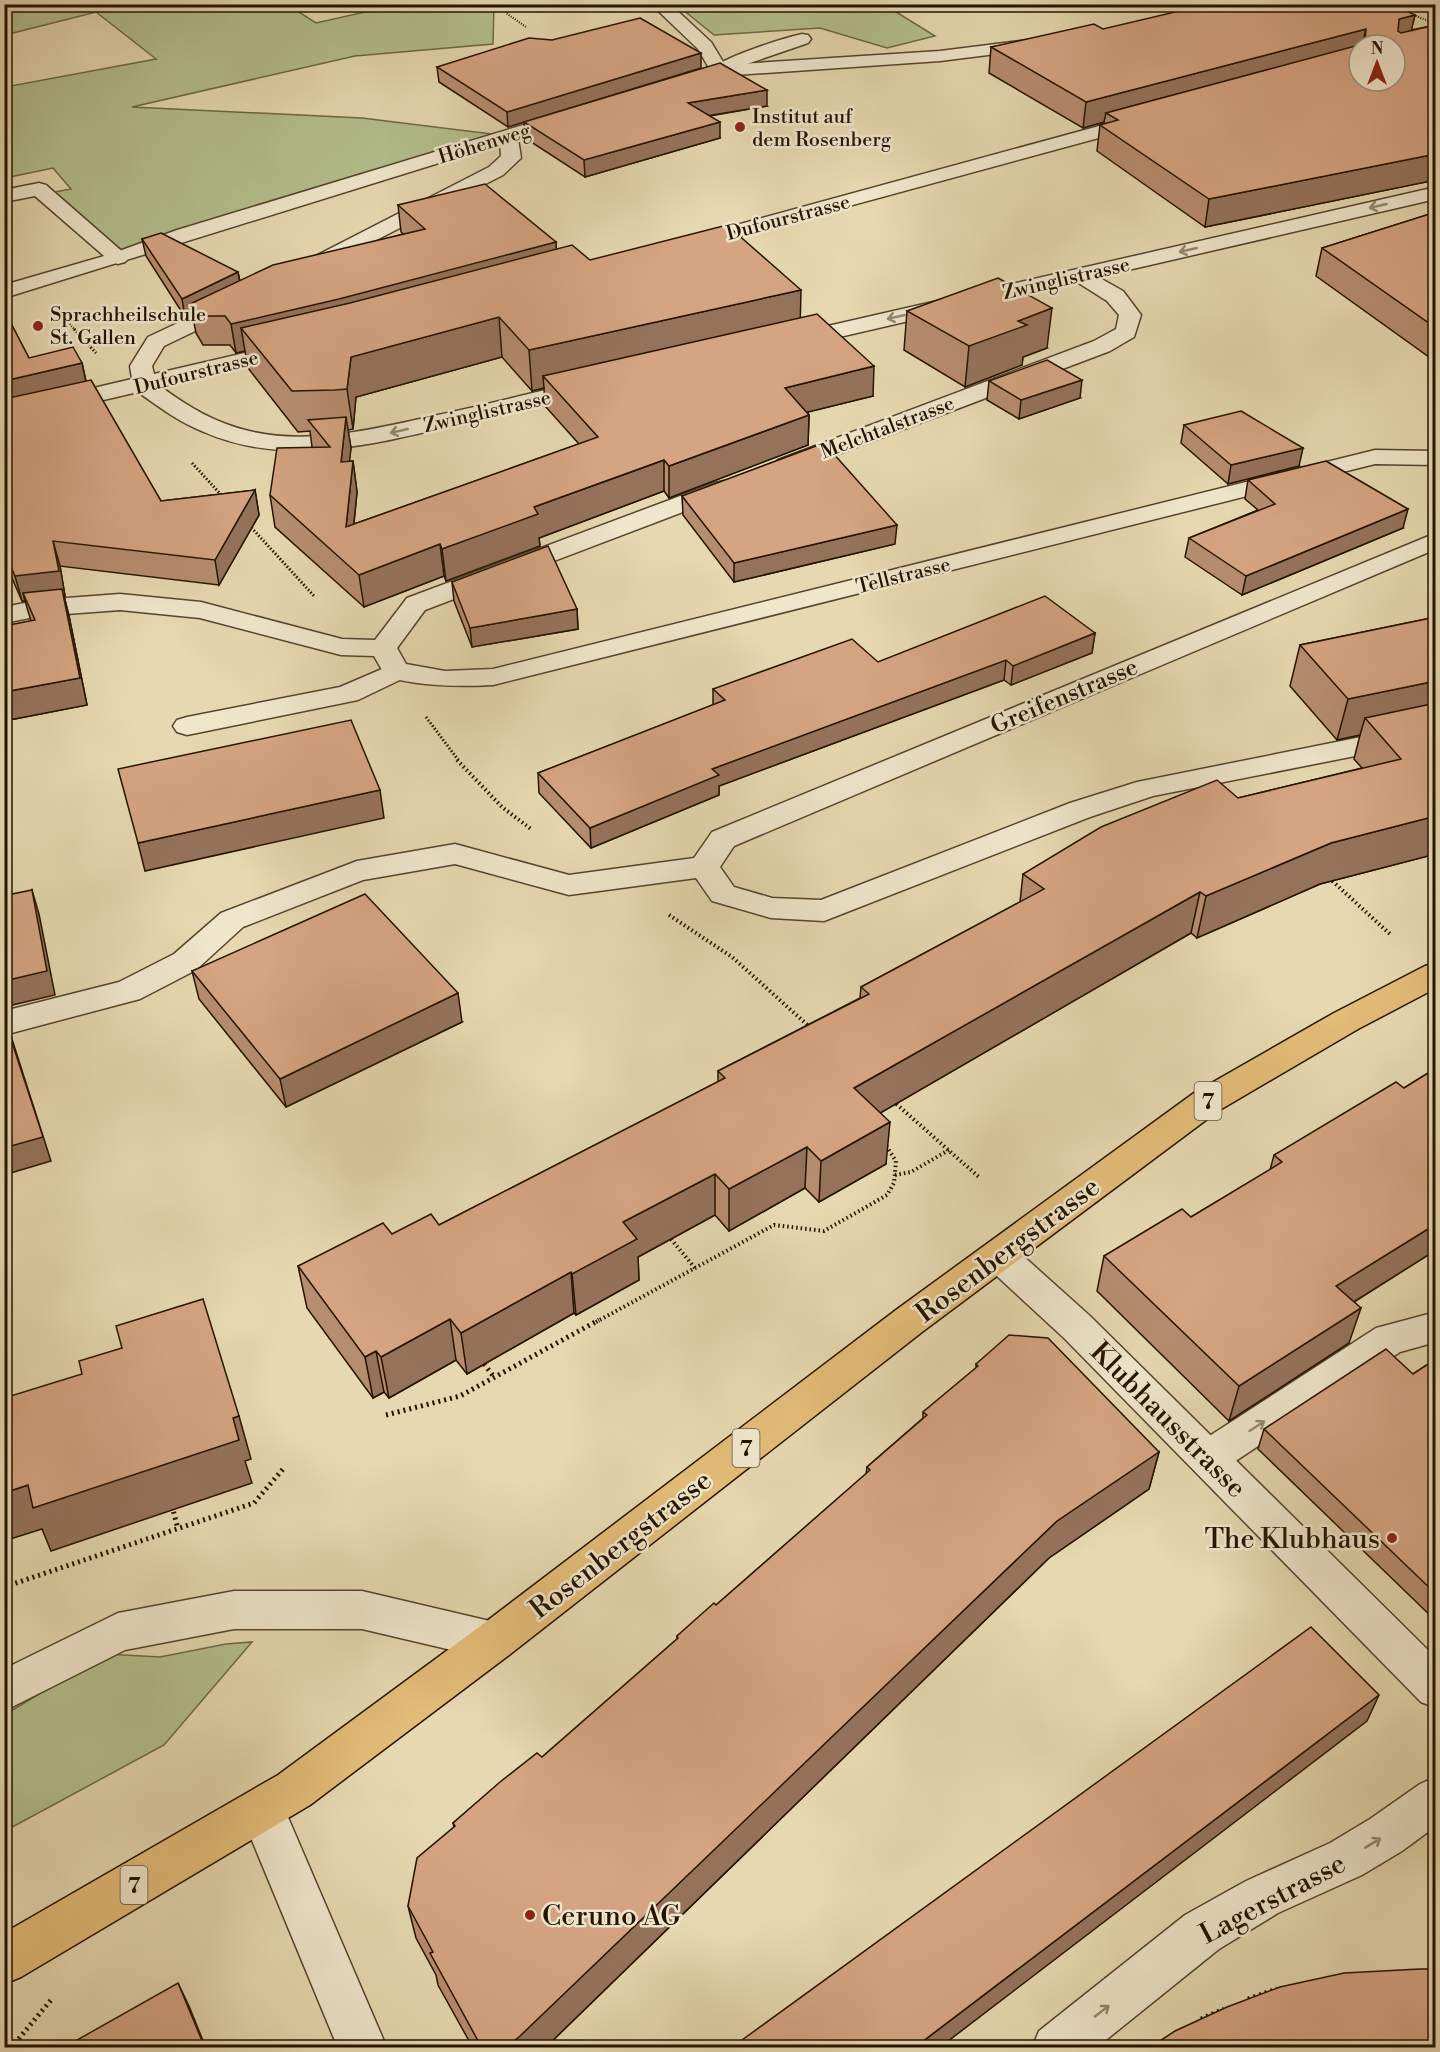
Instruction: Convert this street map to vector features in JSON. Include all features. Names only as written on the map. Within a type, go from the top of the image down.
[{"type":"main road","name":"Rosenbergstrasse","points":[[4,1960],[294,1790],[494,1641],[909,1321],[1206,1102],[1346,1021],[1436,974]]},
{"type":"street","points":[[659,4],[705,46],[719,71]]},
{"type":"street","points":[[674,85],[719,71],[741,60],[802,39]]},
{"type":"street","points":[[719,71],[940,56],[1057,41]]},
{"type":"street","name":"Höhenweg","points":[[4,292],[118,258],[184,234],[585,112]]},
{"type":"street","name":"Dufourstrasse","points":[[676,247],[1158,116]]},
{"type":"street","points":[[291,276],[496,171],[511,158],[508,136]]},
{"type":"street","points":[[4,196],[39,189],[118,258]]},
{"type":"street","name":"Zwinglistrasse","points":[[766,347],[1436,193]]},
{"type":"street","name":"Melchtalstrasse","points":[[389,660],[416,604],[1102,346],[1126,333],[1130,315],[1114,296],[1080,275]]},
{"type":"street","points":[[144,385],[141,366],[156,342],[249,297]]},
{"type":"street","name":"Dufourstrasse","points":[[4,416],[314,344]]},
{"type":"street","name":"Zwinglistrasse","points":[[144,385],[166,405],[197,421],[227,432],[273,443],[322,444],[370,437],[615,381]]},
{"type":"street","name":"Tellstrasse","points":[[4,615],[40,608],[120,602],[201,610],[389,660],[445,679],[493,677],[1375,457],[1436,458]]},
{"type":"street","name":"Greifenstrasse","points":[[704,867],[723,838],[1436,540]]},
{"type":"street","points":[[187,726],[348,694],[389,660]]},
{"type":"street","points":[[4,1023],[129,991],[185,962],[232,920],[357,871],[455,854],[569,885],[704,867],[723,894],[771,908],[824,911],[1080,810],[1147,788],[1436,731]]},
{"type":"street","name":"Klubhausstrasse","points":[[999,1256],[1077,1327],[1436,1688]]},
{"type":"street","points":[[1208,1458],[1389,1339],[1436,1327]]},
{"type":"street","points":[[4,1691],[118,1632],[234,1610],[362,1610],[494,1641]]},
{"type":"street","name":"Lagerstrasse","points":[[1056,2048],[1202,1932],[1262,1897],[1346,1859],[1386,1835],[1436,1799]]},
{"type":"street","points":[[262,1809],[363,2048]]},
{"type":"path","points":[[517,4],[506,13],[526,27]]},
{"type":"path","points":[[1405,12],[1436,24]]},
{"type":"path","points":[[33,285],[108,366],[144,385]]},
{"type":"path","points":[[192,463],[232,506]]},
{"type":"path","points":[[248,524],[320,602]]},
{"type":"path","points":[[1324,873],[1391,935]]},
{"type":"path","points":[[790,1010],[815,1032]]},
{"type":"path","points":[[889,1098],[980,1178]]},
{"type":"path","points":[[386,1415],[460,1396],[774,1225],[824,1231],[887,1195],[894,1183],[896,1161],[890,1148],[881,1140]]},
{"type":"path","points":[[895,1175],[911,1172],[949,1150]]},
{"type":"path","points":[[671,1239],[695,1268]]},
{"type":"path","points":[[484,1364],[494,1377]]},
{"type":"path","points":[[4,1587],[254,1503],[283,1469]]},
{"type":"path","points":[[170,1498],[178,1529]]},
{"type":"path","points":[[1240,2002],[1273,1989],[1284,1988]]},
{"type":"path","points":[[1199,2020],[1230,2006]]},
{"type":"green space","points":[[4,5],[288,5],[316,23],[396,5],[494,5],[493,44],[355,56],[132,107],[362,118],[508,136],[118,258],[44,194],[71,189],[53,168],[5,178],[5,87],[156,59],[96,12],[5,35]]},
{"type":"green space","points":[[677,5],[885,5],[935,36],[887,48],[820,28],[714,35]]},
{"type":"green space","points":[[252,1642],[164,1745],[5,1831],[4,1715],[106,1654],[160,1657],[226,1644]]},
{"type":"building","points":[[1209,4],[1392,4],[1415,15],[1399,19],[1398,31],[1401,33],[1366,33],[1366,29],[1347,33],[1086,102],[991,47],[1094,24],[1103,29]]},
{"type":"building","points":[[640,18],[701,53],[507,112],[437,67],[529,38],[552,40]]},
{"type":"building","points":[[1436,25],[1436,154],[1209,199],[1100,125],[1118,120],[1106,113],[1347,48],[1347,93],[1407,93],[1407,33],[1401,33]]},
{"type":"building","points":[[720,63],[767,90],[688,103],[720,122],[584,160],[524,122]]},
{"type":"building","points":[[485,184],[556,242],[339,299],[231,324],[225,316],[198,316],[190,304],[273,265],[425,229],[398,205]]},
{"type":"building","points":[[1436,212],[1436,328],[1322,248]]},
{"type":"building","points":[[727,225],[801,290],[529,350],[499,317],[351,357],[347,389],[335,390],[292,391],[241,328],[350,303],[572,245],[590,260]]},
{"type":"building","points":[[161,233],[238,272],[182,299],[142,239]]},
{"type":"building","points":[[998,278],[1052,308],[1018,321],[1027,325],[969,346],[907,311]]},
{"type":"building","points":[[4,310],[29,358],[73,347],[82,363],[4,381]]},
{"type":"building","points":[[817,314],[874,366],[785,388],[809,415],[669,466],[664,460],[534,507],[538,514],[442,549],[440,544],[359,575],[270,495],[277,448],[330,447],[308,420],[346,417],[341,462],[353,461],[346,527],[598,437],[543,376]]},
{"type":"building","points":[[1047,360],[1082,380],[1021,400],[989,381]]},
{"type":"building","points":[[91,380],[161,501],[255,490],[215,560],[53,541],[59,571],[15,576],[4,551],[4,399]]},
{"type":"building","points":[[1241,411],[1303,448],[1231,465],[1184,425]]},
{"type":"building","points":[[824,443],[897,525],[734,563],[682,496]]},
{"type":"building","points":[[1326,461],[1408,509],[1246,576],[1189,538],[1275,504],[1248,480]]},
{"type":"building","points":[[548,546],[577,609],[470,628],[452,582]]},
{"type":"building","points":[[62,589],[80,678],[4,692],[4,626],[35,620],[23,593]]},
{"type":"building","points":[[1045,596],[1095,633],[1013,666],[1006,660],[712,769],[719,775],[590,828],[538,773],[725,700],[713,689],[852,639],[878,662]]},
{"type":"building","points":[[1436,617],[1436,681],[1348,699],[1300,645]]},
{"type":"building","points":[[1436,703],[1436,816],[1331,843],[1206,896],[1200,892],[854,1088],[890,1122],[821,1161],[807,1147],[729,1189],[715,1174],[623,1222],[637,1239],[572,1274],[571,1272],[461,1333],[450,1319],[381,1357],[376,1351],[365,1357],[298,1266],[383,1223],[392,1234],[431,1214],[439,1225],[725,1078],[718,1071],[869,994],[861,987],[1044,889],[1023,874],[1101,827],[1217,780],[1238,798],[1401,759],[1365,718]]},
{"type":"building","points":[[351,720],[380,790],[138,843],[118,769]]},
{"type":"building","points":[[4,879],[7,895],[32,890],[47,971],[4,981]]},
{"type":"building","points":[[365,894],[458,993],[280,1079],[192,971]]},
{"type":"building","points":[[4,1018],[43,1137],[4,1148]]},
{"type":"building","points":[[1436,1068],[1436,1224],[1336,1286],[1361,1308],[1239,1386],[1104,1256],[1182,1209],[1191,1217],[1282,1162],[1274,1155],[1396,1082],[1404,1088]]},
{"type":"building","points":[[203,1299],[239,1416],[233,1418],[239,1440],[33,1508],[28,1485],[4,1493],[4,1398],[82,1374],[79,1361],[122,1348],[116,1326]]},
{"type":"building","points":[[1009,1335],[1048,1338],[1159,1452],[1057,1521],[519,2037],[504,2048],[482,2048],[430,1953],[433,1952],[408,1906],[417,1858],[455,1826],[453,1823],[500,1782],[537,1753],[542,1757],[678,1638],[677,1636],[714,1603],[716,1605],[870,1470],[867,1467],[927,1415],[923,1412],[978,1366],[976,1364]]},
{"type":"building","name":"The Klubhaus","points":[[1386,1349],[1413,1374],[1436,1359],[1436,1594],[1264,1429]]},
{"type":"building","points":[[1311,1627],[1379,1695],[914,2048],[731,2048]]},
{"type":"building","points":[[1436,1969],[1436,2048],[1149,2048],[1175,2031],[1227,2007],[1280,1987],[1344,1973]]},
{"type":"building","points":[[178,1983],[205,2048],[63,2048]]},
{"type":"place","name":"Institut auf dem Rosenberg","points":[[740,127]]},
{"type":"place","name":"Sprachheilschule St. Gallen","points":[[38,326]]},
{"type":"place","name":"The Klubhaus","points":[[1392,1538]]},
{"type":"place","name":"Ceruno AG","points":[[530,1915]]}]
